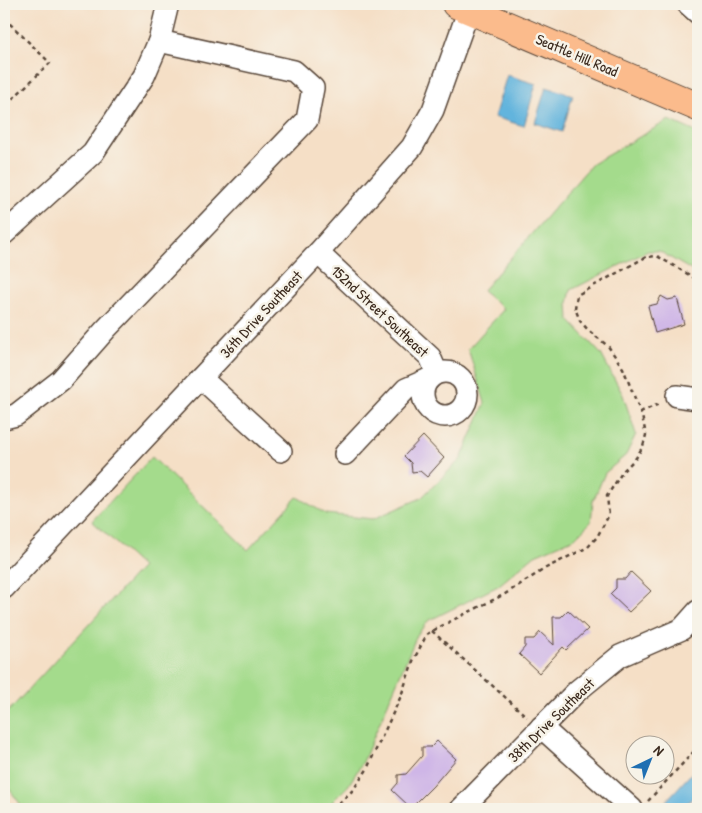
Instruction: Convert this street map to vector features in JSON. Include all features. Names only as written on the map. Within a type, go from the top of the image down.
[{"type":"main road","name":"Seattle Hill Road","points":[[462,6],[698,107]]},
{"type":"street","points":[[4,234],[93,153],[144,76],[159,41],[168,4]]},
{"type":"street","points":[[688,4],[698,13]]},
{"type":"street","name":"36th Drive Southeast","points":[[4,588],[318,253],[412,147],[433,110],[462,6]]},
{"type":"street","points":[[4,418],[16,415],[61,380],[106,329],[308,120],[313,88],[294,71],[159,41]]},
{"type":"street","name":"152nd Street Southeast","points":[[318,253],[430,357],[433,376],[406,389],[345,454]]},
{"type":"street","points":[[201,378],[281,451]]},
{"type":"street","points":[[677,396],[698,399]]},
{"type":"street","name":"38th Drive Southeast","points":[[462,809],[577,691],[620,656],[682,629],[698,611]]},
{"type":"street","points":[[541,728],[639,806]]},
{"type":"path","points":[[4,18],[50,63],[4,107]]},
{"type":"path","points":[[334,809],[353,790],[366,771],[401,696],[412,661],[427,634],[505,594],[546,568],[588,547],[597,537],[609,515],[607,496],[623,471],[636,458],[643,446],[646,435],[640,412],[623,368],[608,346],[580,321],[575,308],[577,295],[646,257],[657,256],[698,280]]},
{"type":"path","points":[[640,412],[677,396]]},
{"type":"path","points":[[432,631],[541,728]]},
{"type":"path","points":[[639,806],[698,747]]},
{"type":"green space","points":[[669,120],[698,133],[698,274],[659,251],[648,251],[571,290],[568,303],[569,320],[601,354],[623,395],[636,434],[626,455],[605,473],[593,501],[591,522],[575,538],[535,555],[498,586],[428,621],[417,635],[363,762],[348,786],[325,809],[120,809],[106,806],[99,809],[24,809],[4,782],[4,716],[142,567],[92,521],[152,457],[248,550],[297,497],[326,514],[373,519],[421,498],[461,459],[485,403],[468,349],[504,309],[482,291],[592,164]]},
{"type":"water","points":[[507,75],[536,84],[524,126],[494,117]]},
{"type":"water","points":[[546,87],[573,95],[562,132],[535,123]]},
{"type":"water","points":[[698,766],[698,792],[682,809],[675,809],[666,801]]},
{"type":"building","points":[[661,296],[668,300],[677,298],[684,324],[655,333],[648,306],[657,304]]},
{"type":"building","points":[[423,436],[444,458],[427,477],[420,471],[412,472],[411,463],[404,456]]},
{"type":"building","points":[[631,572],[651,591],[629,612],[610,594],[616,588],[616,579],[625,579]]},
{"type":"building","points":[[568,610],[588,629],[566,650],[563,647],[539,673],[519,654],[525,647],[525,639],[534,639],[540,632],[554,645],[553,617],[561,617]]},
{"type":"building","points":[[437,741],[456,759],[411,808],[392,790],[398,783],[398,775],[406,774],[422,756],[422,747],[431,747]]}]
